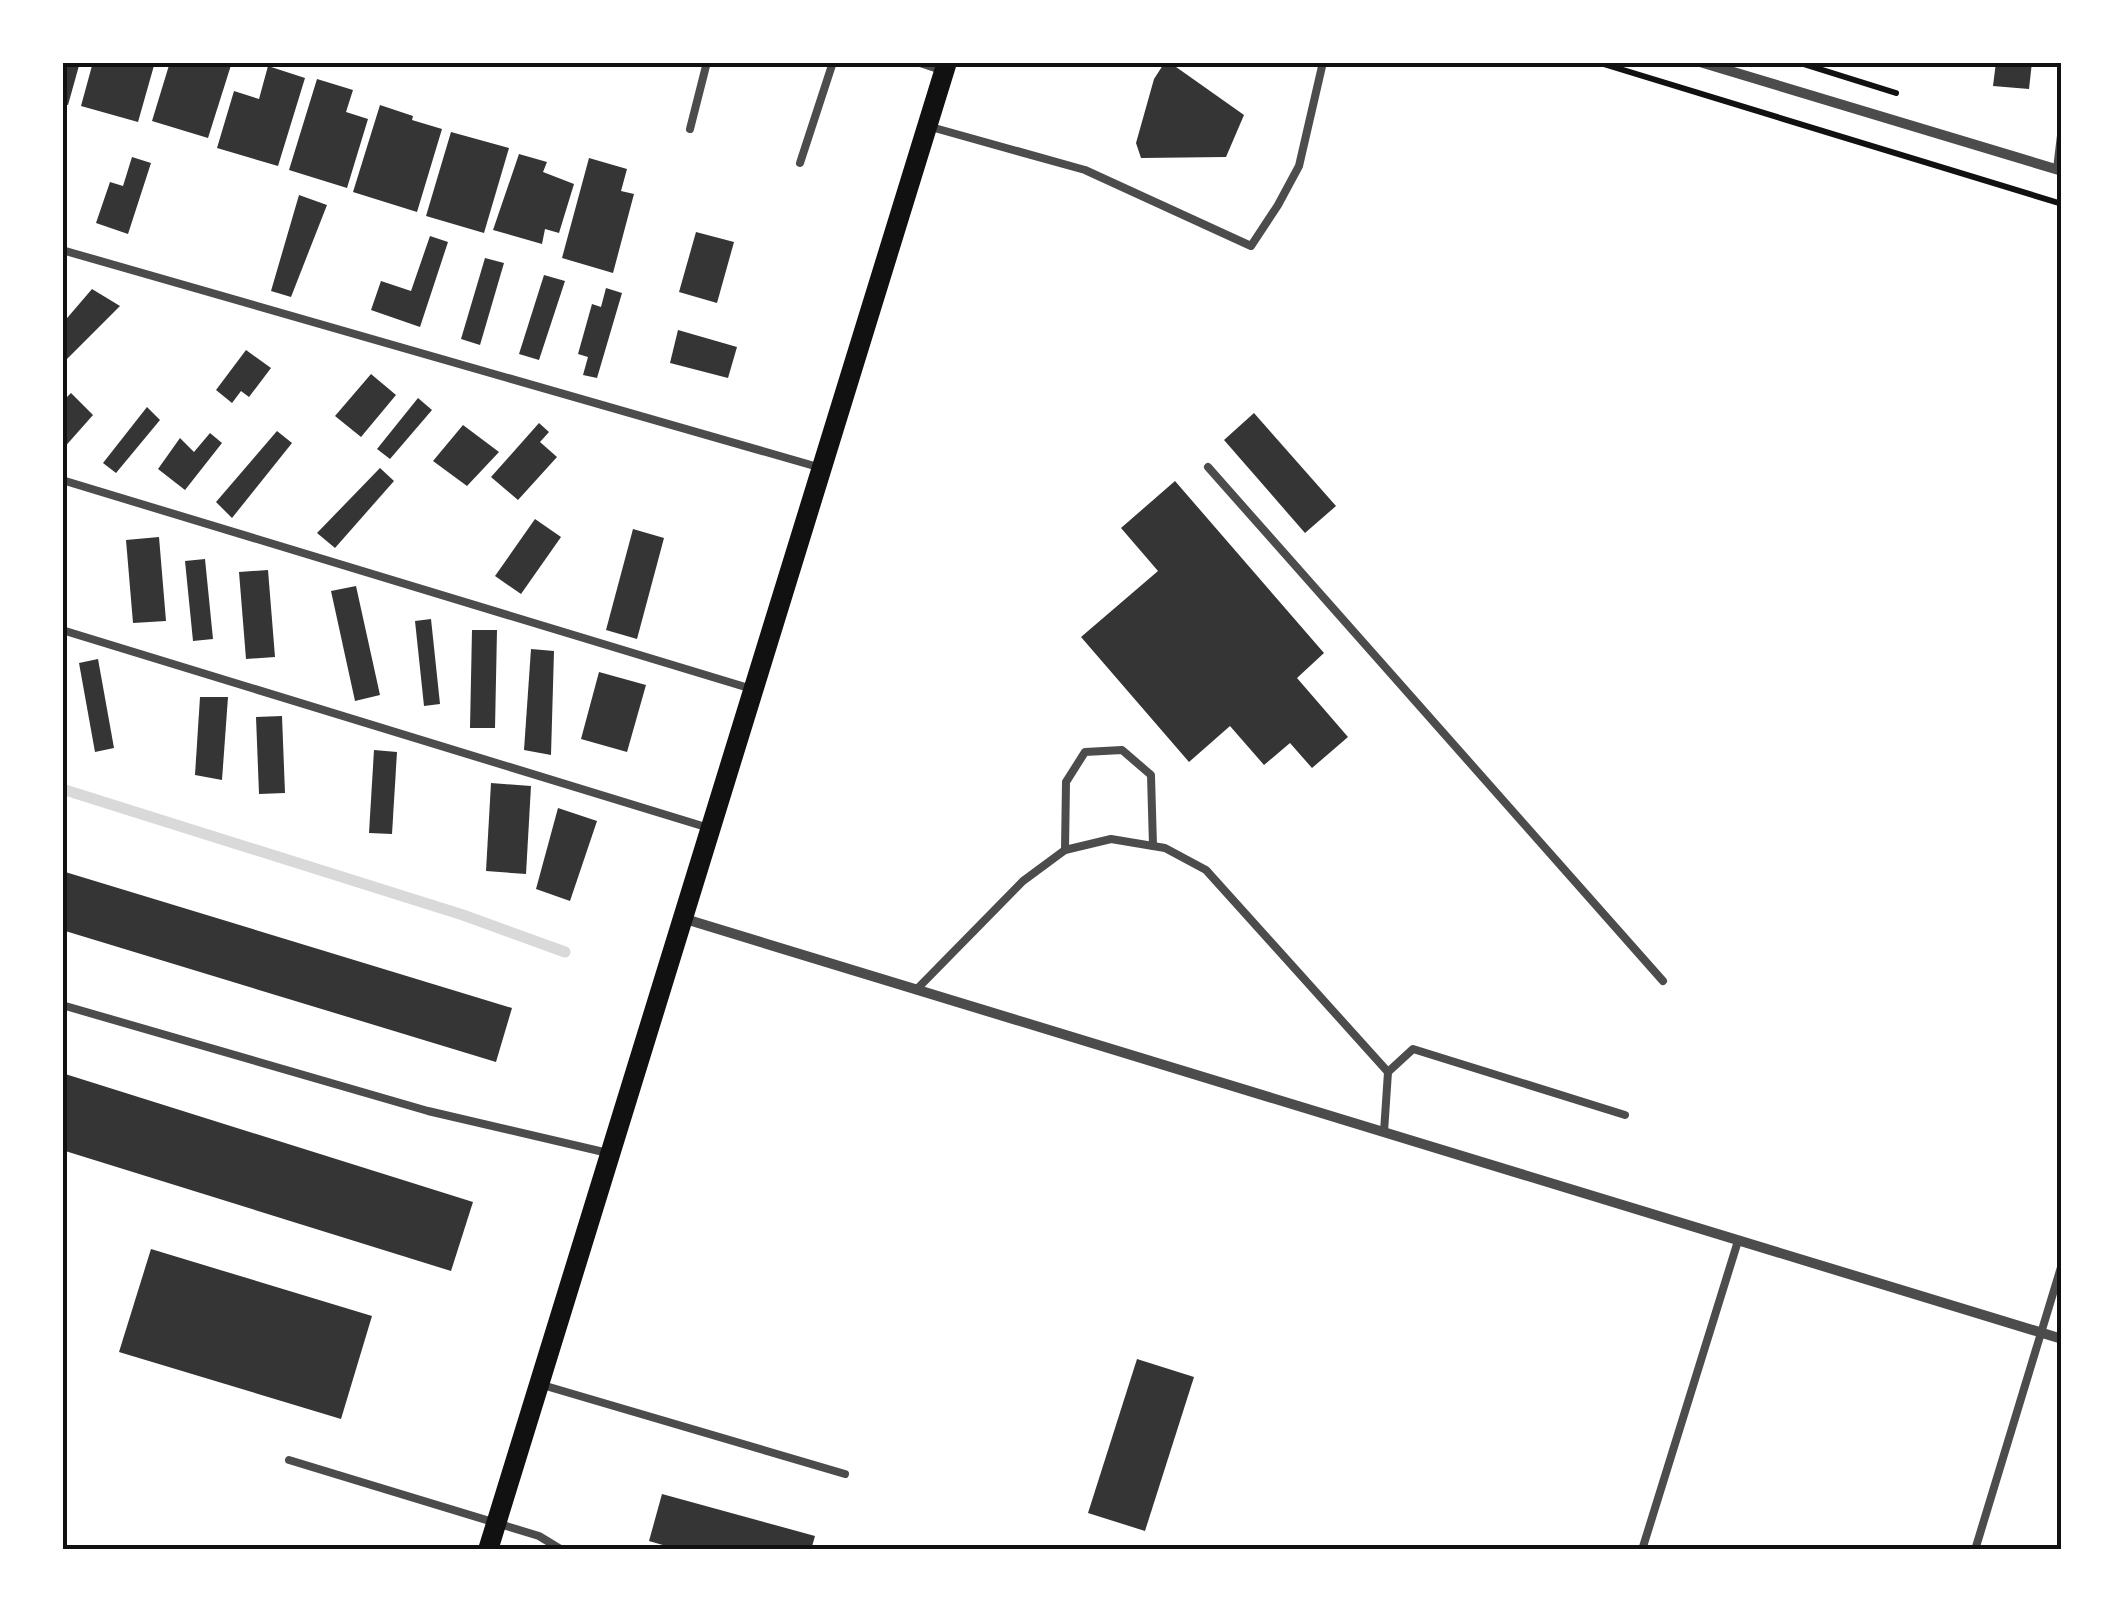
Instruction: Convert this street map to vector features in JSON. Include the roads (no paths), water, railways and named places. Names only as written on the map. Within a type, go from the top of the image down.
[{"type":"main road","points":[[488,1550],[945,67]]},
{"type":"street","points":[[1700,62],[2059,170]]},
{"type":"street","points":[[681,918],[2062,1339]]},
{"type":"lane","points":[[690,129],[707,62]]},
{"type":"lane","points":[[800,163],[834,62]]},
{"type":"lane","points":[[917,62],[945,67]]},
{"type":"lane","points":[[927,126],[1085,170],[1251,246],[1299,166],[1323,62]]},
{"type":"lane","points":[[2059,170],[2062,127]]},
{"type":"lane","points":[[62,250],[821,468]]},
{"type":"lane","points":[[1208,467],[1663,980]]},
{"type":"lane","points":[[62,480],[752,689]]},
{"type":"lane","points":[[62,630],[709,828]]},
{"type":"lane","points":[[1065,850],[1066,782],[1085,752],[1122,750],[1151,775],[1153,846]]},
{"type":"lane","points":[[916,990],[1022,881],[1065,850],[1111,839],[1165,848],[1206,870],[1388,1072]]},
{"type":"lane","points":[[62,1005],[428,1111],[611,1154]]},
{"type":"lane","points":[[1384,1132],[1388,1072],[1413,1049],[1625,1115]]},
{"type":"lane","points":[[1642,1550],[1738,1241]]},
{"type":"lane","points":[[1975,1550],[2062,1264]]},
{"type":"lane","points":[[539,1384],[846,1474]]},
{"type":"lane","points":[[289,1460],[539,1536],[562,1550]]},
{"type":"waterway","points":[[62,789],[463,915],[565,952]]}]
